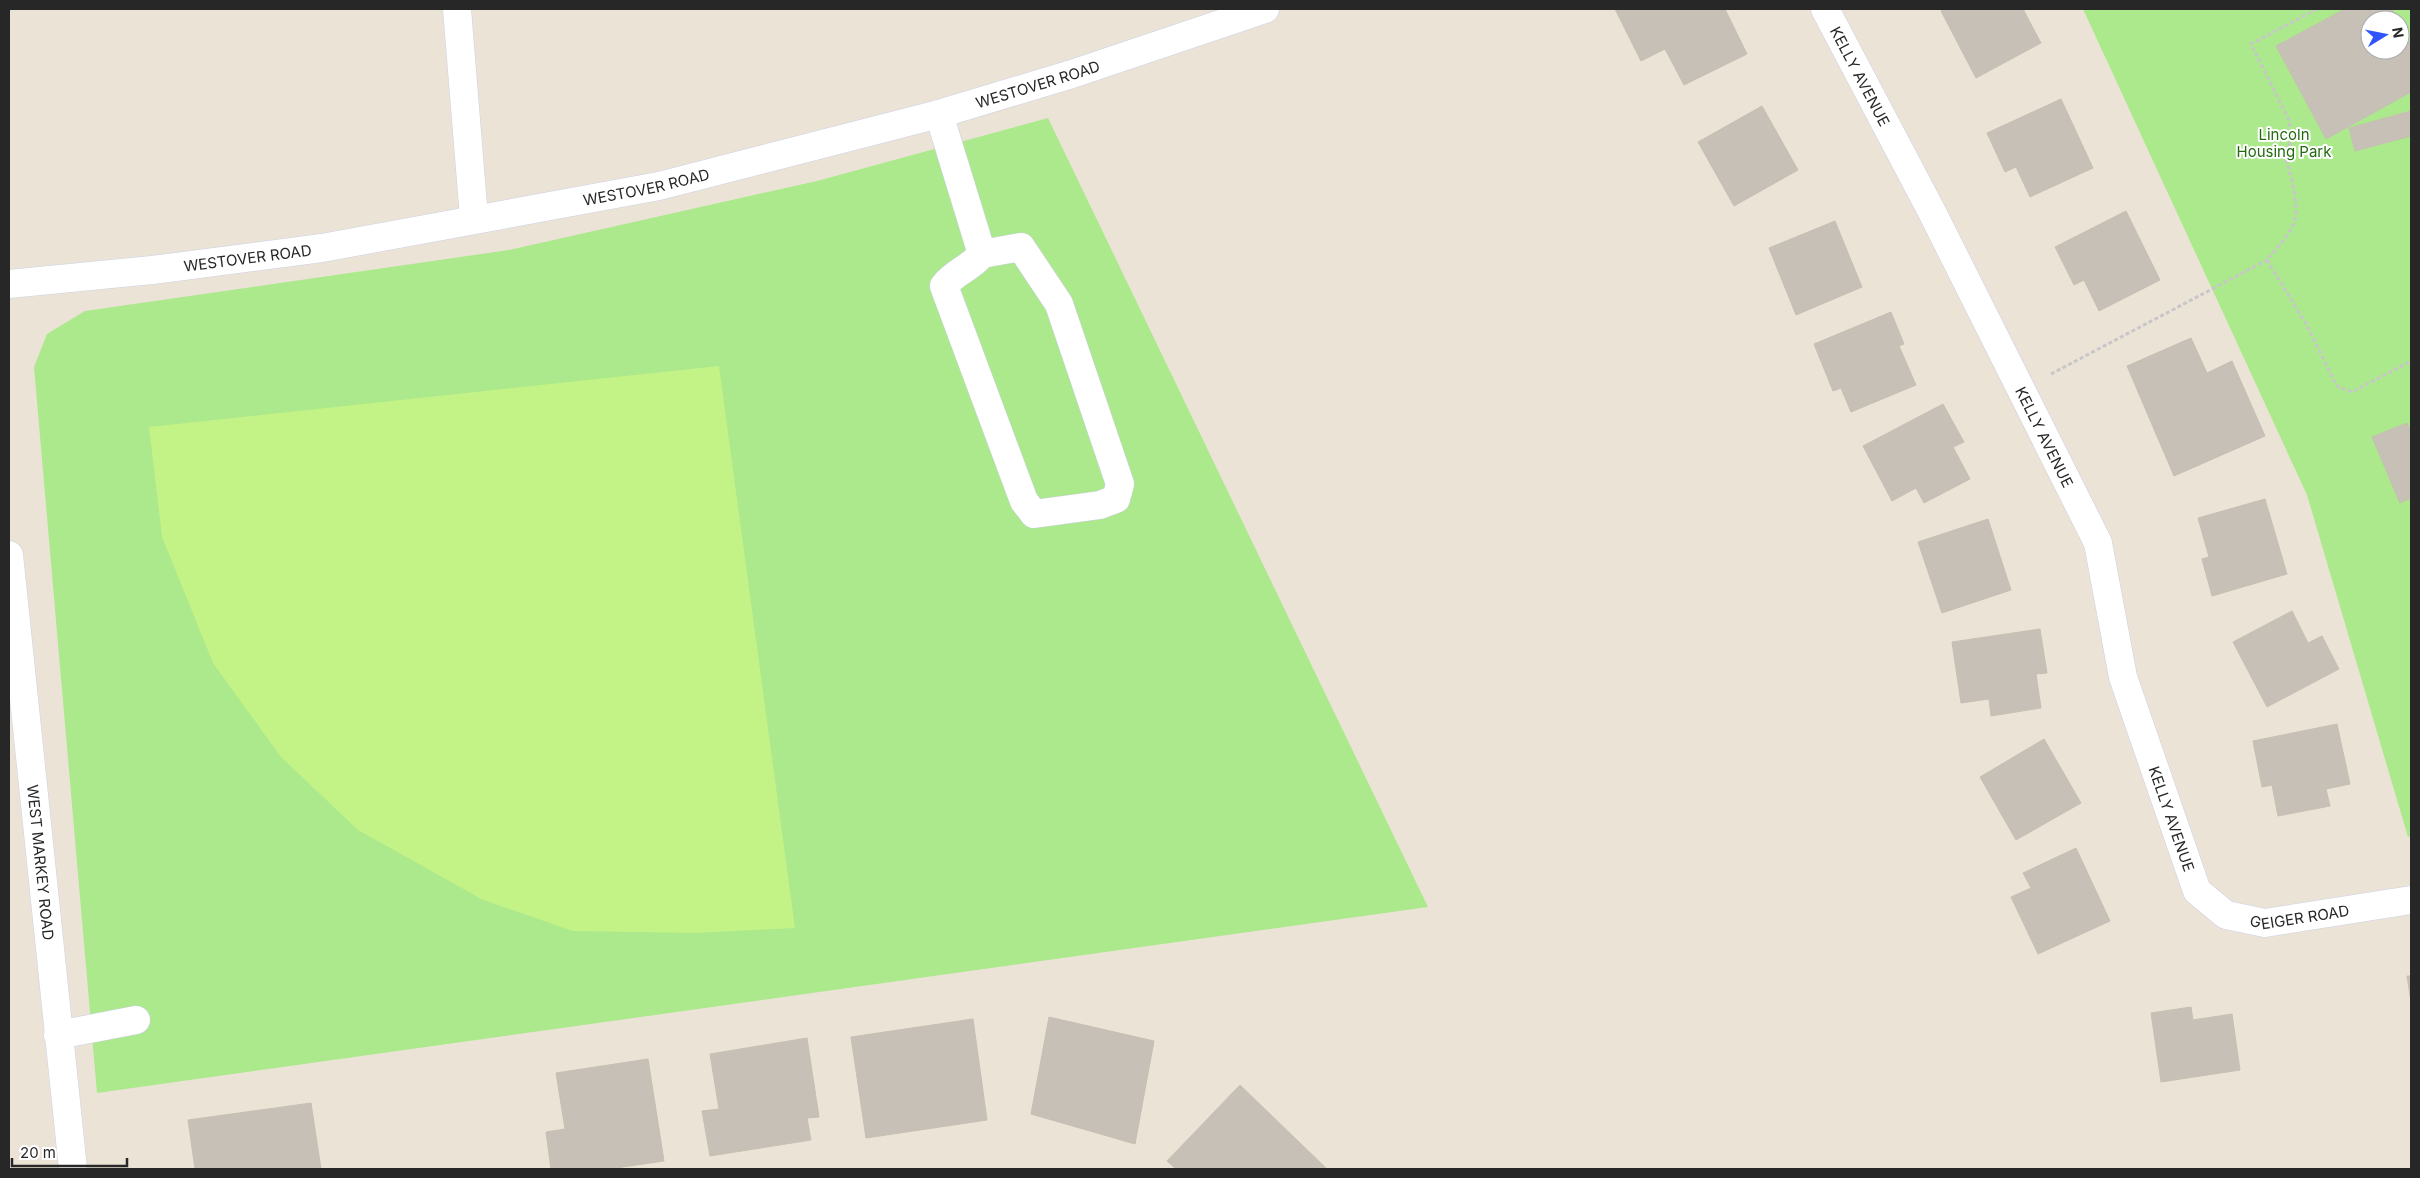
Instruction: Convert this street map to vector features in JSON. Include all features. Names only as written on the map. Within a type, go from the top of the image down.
[{"type":"street","points":[[457,9],[474,218]]},
{"type":"street","name":"KELLY AVENUE","points":[[1825,9],[1932,212],[2098,543],[2123,677],[2197,891]]},
{"type":"street","name":"WESTOVER ROAD","points":[[9,284],[152,270],[322,248],[474,218],[658,186],[939,114],[1072,74],[1260,10]]},
{"type":"street","points":[[939,114],[982,254]]},
{"type":"street","points":[[1021,246],[1058,304],[1120,484],[1116,499],[1100,505],[1034,514],[1024,501],[944,286],[950,277],[974,264],[982,254],[1021,246]]},
{"type":"street","name":"WEST MARKEY ROAD","points":[[9,556],[73,1169]]},
{"type":"street","name":"GEIGER ROAD","points":[[2197,891],[2226,914],[2265,923],[2411,900]]},
{"type":"street","points":[[58,1035],[136,1020]]},
{"type":"path","points":[[2020,390],[2267,260],[2294,224],[2294,187],[2284,153],[2290,142],[2289,120],[2250,44],[2317,9]]},
{"type":"path","points":[[2267,260],[2306,324],[2337,386],[2352,392],[2411,361]]},
{"type":"green space","name":"Lincoln Housing Park","points":[[2083,9],[2411,9],[2411,836],[2408,837],[2307,495]]},
{"type":"green space","points":[[1048,118],[1428,907],[97,1093],[34,367],[47,334],[85,311],[509,250],[817,181]]},
{"type":"green space","points":[[719,366],[795,928],[695,933],[573,931],[483,900],[358,830],[281,757],[213,663],[162,537],[149,427]]},
{"type":"building","points":[[1615,9],[1725,9],[1747,54],[1684,85],[1665,49],[1641,61]]},
{"type":"building","points":[[1945,9],[2023,9],[2041,43],[1976,78],[1941,11]]},
{"type":"building","points":[[2345,9],[2392,9],[2360,10],[2360,60],[2410,60],[2410,43],[2411,92],[2326,139],[2276,46]]},
{"type":"building","points":[[2061,99],[2093,168],[2030,197],[2016,167],[2005,172],[1987,133]]},
{"type":"building","points":[[1762,106],[1798,170],[1734,206],[1698,142]]},
{"type":"building","points":[[2411,111],[2411,136],[2355,151],[2349,128]]},
{"type":"building","points":[[2126,211],[2160,280],[2099,311],[2084,280],[2074,285],[2055,247]]},
{"type":"building","points":[[1835,221],[1862,287],[1796,315],[1769,248]]},
{"type":"building","points":[[1891,312],[1904,344],[1899,346],[1916,385],[1851,412],[1841,388],[1833,391],[1814,344]]},
{"type":"building","points":[[2191,338],[2207,373],[2232,361],[2265,436],[2174,476],[2127,366]]},
{"type":"building","points":[[1943,404],[1964,442],[1953,447],[1970,479],[1924,503],[1916,488],[1892,501],[1863,446]]},
{"type":"building","points":[[2407,423],[2411,433],[2411,498],[2400,503],[2372,437]]},
{"type":"building","points":[[2265,499],[2287,574],[2212,596],[2202,559],[2209,557],[2198,518]]},
{"type":"building","points":[[1988,519],[2011,590],[1942,613],[1918,542]]},
{"type":"building","points":[[2292,611],[2308,643],[2322,636],[2339,669],[2267,707],[2233,642]]},
{"type":"building","points":[[2040,629],[2047,673],[2036,674],[2041,708],[1991,716],[1989,699],[1961,703],[1952,642]]},
{"type":"building","points":[[2337,724],[2350,784],[2326,789],[2330,806],[2278,816],[2272,785],[2262,787],[2253,741]]},
{"type":"building","points":[[2044,739],[2081,803],[2016,840],[1980,777]]},
{"type":"building","points":[[2076,848],[2110,921],[2038,954],[2011,897],[2031,888],[2023,873]]},
{"type":"building","points":[[2407,976],[2411,976],[2411,1002]]},
{"type":"building","points":[[2191,1007],[2193,1020],[2232,1014],[2240,1070],[2161,1082],[2151,1013]]},
{"type":"building","points":[[1049,1017],[1154,1041],[1135,1144],[1031,1114]]},
{"type":"building","points":[[973,1019],[987,1120],[866,1138],[851,1037]]},
{"type":"building","points":[[807,1038],[819,1117],[807,1118],[811,1140],[710,1156],[702,1111],[719,1109],[710,1054]]},
{"type":"building","points":[[648,1059],[664,1161],[609,1169],[551,1169],[546,1132],[565,1129],[556,1073]]},
{"type":"building","points":[[1240,1085],[1327,1169],[1176,1169],[1167,1161]]},
{"type":"building","points":[[311,1103],[321,1169],[195,1169],[188,1120]]}]
